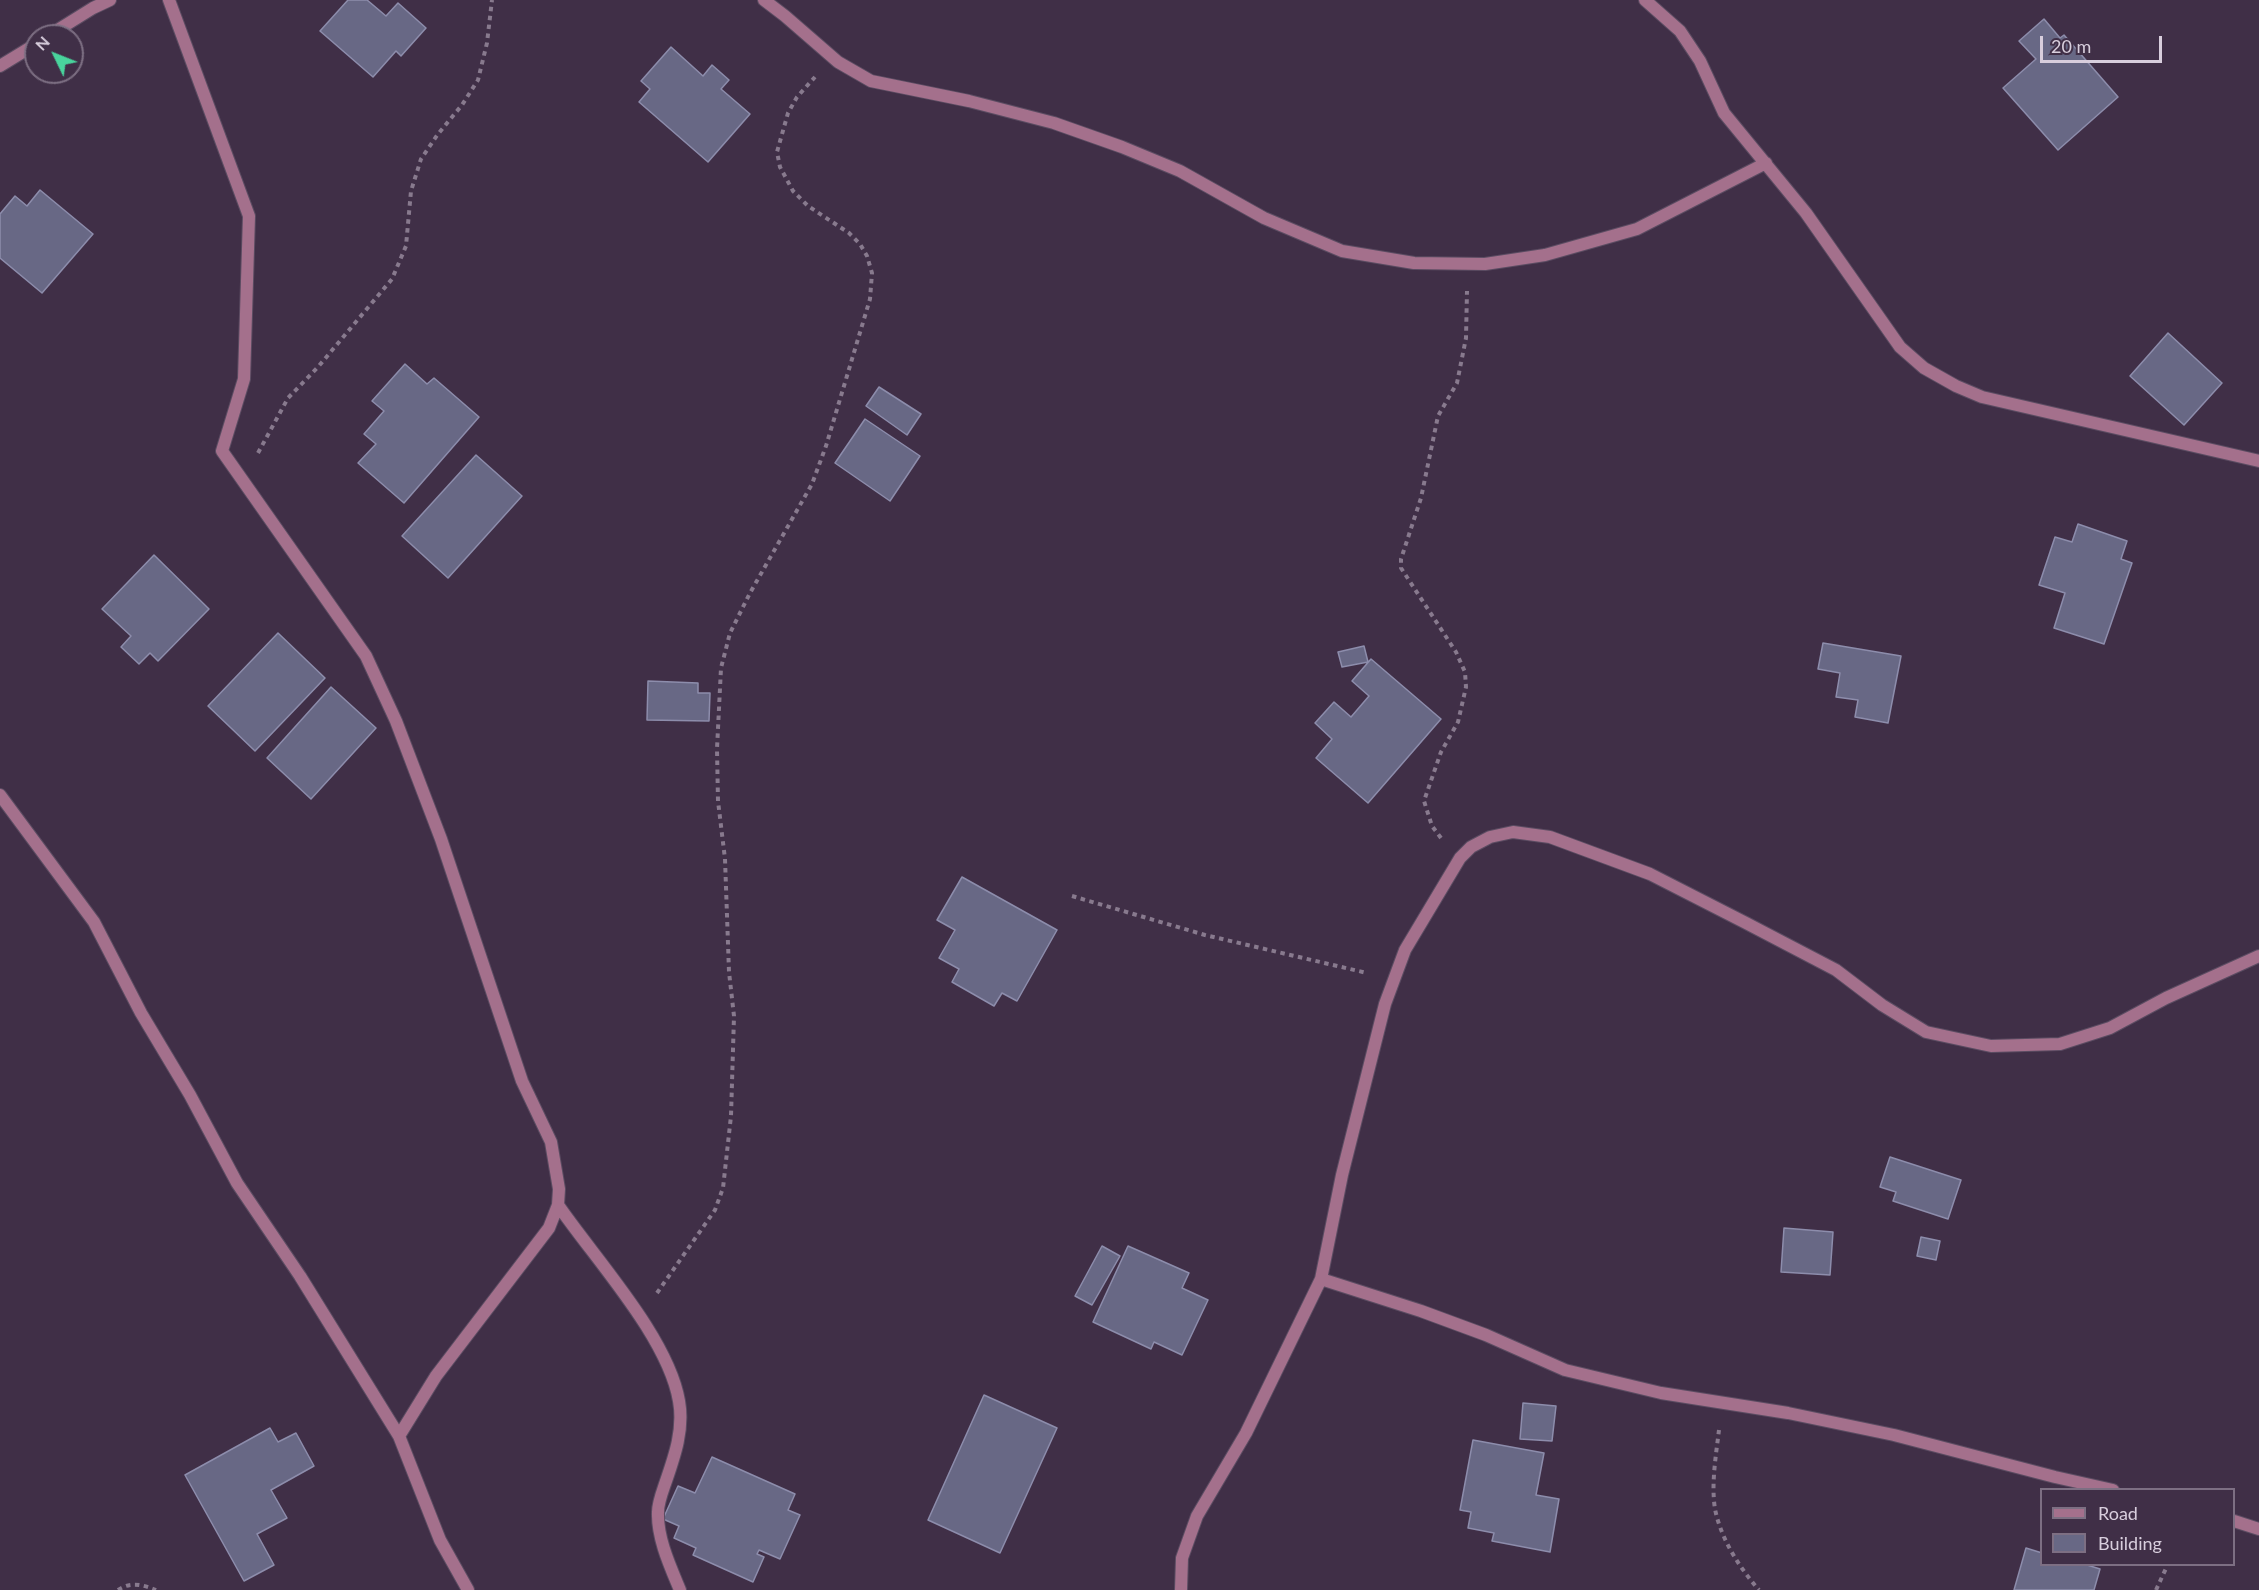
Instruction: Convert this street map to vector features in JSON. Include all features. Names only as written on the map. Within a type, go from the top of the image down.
[{"type":"street","points":[[67,24],[110,0]]},
{"type":"street","points":[[169,0],[249,216],[244,379],[222,451],[366,656],[396,721],[441,839],[522,1081],[551,1142],[559,1189],[558,1205],[549,1228],[436,1376],[399,1436]]},
{"type":"street","points":[[764,0],[838,62],[871,81],[969,100],[1054,123],[1180,171],[1264,218],[1342,251],[1414,263],[1485,264],[1545,255],[1637,229],[1766,163]]},
{"type":"street","points":[[1645,0],[1680,31],[1700,62],[1724,113],[1806,213],[1900,346],[1924,368],[1982,397],[2259,461]]},
{"type":"street","points":[[0,66],[24,51]]},
{"type":"street","points":[[0,795],[94,922],[141,1013],[190,1095],[237,1182],[300,1276],[399,1436],[440,1540],[468,1590]]},
{"type":"street","points":[[1180,1590],[1182,1558],[1197,1516],[1246,1433],[1321,1279],[1342,1175],[1385,1004],[1405,950],[1460,858],[1471,847],[1490,837],[1513,832],[1550,837],[1650,874],[1836,970],[1882,1005],[1926,1032],[1992,1046],[2060,1044],[2110,1029],[2166,998],[2259,956]]},
{"type":"street","points":[[558,1205],[655,1342],[671,1375],[679,1401],[680,1423],[676,1451],[657,1510],[660,1532],[680,1590]]},
{"type":"street","points":[[1321,1279],[1421,1311],[1486,1335],[1565,1370],[1661,1393],[1788,1413],[1894,1435],[2104,1488]]},
{"type":"street","points":[[2235,1521],[2259,1529]]},
{"type":"path","points":[[252,462],[270,435],[288,398],[318,367],[392,279],[406,246],[411,190],[421,159],[478,80],[487,43],[492,0]]},
{"type":"path","points":[[655,1342],[654,1315],[657,1292],[704,1228],[715,1210],[723,1188],[731,1116],[734,1016],[729,972],[725,859],[718,801],[717,749],[721,668],[730,633],[812,484],[826,446],[870,299],[872,273],[867,256],[860,244],[849,233],[808,206],[793,191],[780,168],[777,152],[783,126],[797,97],[818,74],[838,62]]},
{"type":"path","points":[[1460,858],[1432,826],[1424,801],[1441,752],[1458,722],[1466,687],[1465,672],[1456,652],[1401,568],[1405,546],[1421,498],[1436,422],[1457,383],[1466,338],[1468,298],[1462,264]]},
{"type":"path","points":[[1072,896],[1205,934],[1394,980]]},
{"type":"path","points":[[1723,1402],[1716,1451],[1715,1509],[1732,1552],[1743,1572],[1759,1590]]},
{"type":"path","points":[[2156,1590],[2167,1566]]},
{"type":"path","points":[[118,1590],[124,1586],[139,1584],[156,1590]]},
{"type":"building","points":[[348,0],[367,0],[386,16],[398,3],[426,28],[401,56],[396,51],[373,77],[320,31]]},
{"type":"building","points":[[2044,19],[2060,38],[2064,35],[2118,97],[2058,150],[2003,88],[2036,59],[2019,41]]},
{"type":"building","points":[[671,47],[703,76],[712,65],[729,80],[721,89],[750,114],[708,162],[639,102],[650,89],[641,81]]},
{"type":"building","points":[[40,190],[93,234],[42,293],[0,258],[0,214],[15,196],[27,206]]},
{"type":"building","points":[[2168,333],[2222,383],[2184,425],[2130,376]]},
{"type":"building","points":[[405,364],[427,384],[434,378],[479,417],[404,503],[358,463],[376,444],[364,434],[384,411],[372,401]]},
{"type":"building","points":[[879,387],[921,414],[907,435],[866,406]]},
{"type":"building","points":[[865,419],[920,456],[890,501],[835,463]]},
{"type":"building","points":[[476,455],[522,496],[448,578],[402,536]]},
{"type":"building","points":[[2078,524],[2127,541],[2121,559],[2132,563],[2104,644],[2054,628],[2065,593],[2039,585],[2055,537],[2072,542]]},
{"type":"building","points":[[154,555],[209,609],[158,661],[150,653],[139,664],[121,647],[131,636],[102,609]]},
{"type":"building","points":[[278,633],[325,678],[255,751],[208,706]]},
{"type":"building","points":[[1823,643],[1901,656],[1888,723],[1855,717],[1858,700],[1836,697],[1840,673],[1818,669]]},
{"type":"building","points":[[1364,646],[1368,662],[1342,667],[1338,652]]},
{"type":"building","points":[[1371,659],[1441,719],[1368,803],[1316,758],[1332,739],[1315,723],[1334,702],[1351,717],[1369,696],[1352,681]]},
{"type":"building","points":[[648,681],[698,683],[698,693],[710,693],[709,721],[647,720]]},
{"type":"building","points":[[331,687],[376,728],[311,799],[267,758]]},
{"type":"building","points":[[962,877],[1057,930],[1017,1001],[1002,993],[994,1006],[952,982],[959,969],[939,958],[955,930],[937,920]]},
{"type":"building","points":[[1890,1157],[1961,1180],[1948,1219],[1893,1201],[1896,1192],[1880,1187]]},
{"type":"building","points":[[1784,1228],[1833,1232],[1830,1275],[1781,1272]]},
{"type":"building","points":[[1921,1237],[1940,1241],[1936,1260],[1917,1256]]},
{"type":"building","points":[[1102,1246],[1120,1256],[1092,1305],[1075,1296]]},
{"type":"building","points":[[1128,1246],[1189,1273],[1182,1288],[1208,1300],[1182,1355],[1154,1342],[1151,1349],[1093,1322]]},
{"type":"building","points":[[984,1395],[1057,1428],[1000,1553],[928,1520]]},
{"type":"building","points":[[1523,1403],[1556,1406],[1552,1441],[1520,1439]]},
{"type":"building","points":[[270,1428],[278,1442],[296,1433],[314,1466],[271,1490],[287,1518],[257,1534],[274,1565],[244,1581],[185,1475]]},
{"type":"building","points":[[1473,1440],[1544,1453],[1536,1495],[1559,1499],[1550,1552],[1492,1541],[1494,1533],[1468,1528],[1471,1512],[1460,1510]]},
{"type":"building","points":[[712,1457],[795,1494],[788,1510],[800,1515],[780,1559],[759,1550],[757,1554],[764,1557],[753,1582],[693,1555],[696,1548],[674,1538],[679,1526],[663,1519],[678,1486],[695,1493]]},
{"type":"building","points":[[2026,1548],[2040,1552],[2040,1566],[2090,1566],[2100,1569],[2094,1590],[2014,1590]]}]
